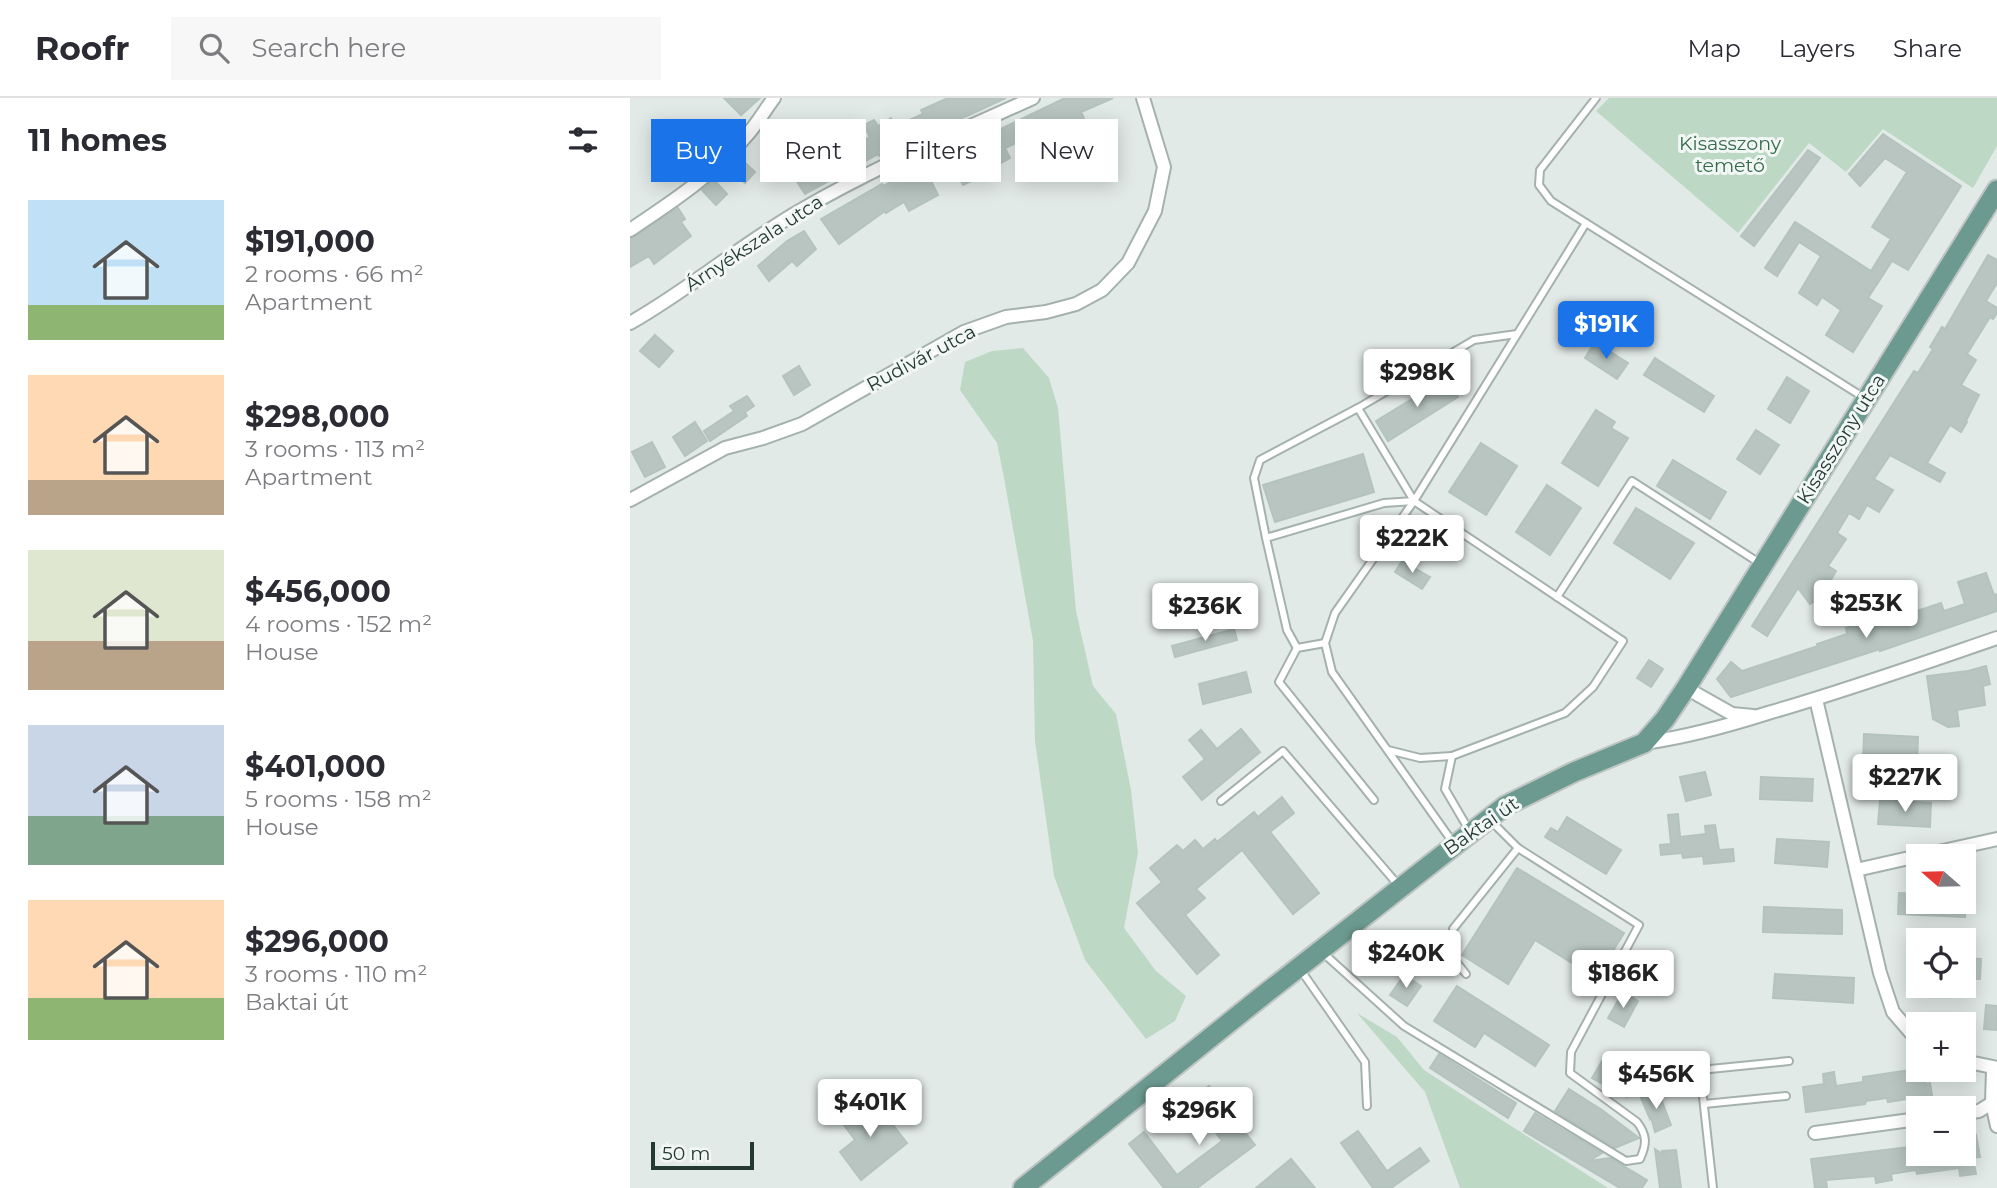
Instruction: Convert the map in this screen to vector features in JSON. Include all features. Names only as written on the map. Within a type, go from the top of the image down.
[{"type":"main road","name":"Kisasszony utca","points":[[1686,688],[1997,190]]},
{"type":"main road","name":"Baktai út","points":[[1031,1186],[1299,967],[1488,818],[1535,790],[1644,743],[1665,719],[1686,688]]},
{"type":"street","points":[[630,230],[677,199],[726,157],[748,134],[774,98]]},
{"type":"street","name":"Árnyékszala utca","points":[[630,323],[661,305],[801,209],[859,178],[1033,98]]},
{"type":"street","name":"Rudivár utca","points":[[630,500],[725,448],[802,424],[964,332],[1006,317],[1046,312],[1076,304],[1101,290],[1128,263],[1155,211],[1164,167],[1143,98]]},
{"type":"street","points":[[1644,743],[1700,733],[1757,717],[1997,638]]},
{"type":"street","points":[[1686,688],[1732,714],[1757,717]]},
{"type":"street","points":[[1816,699],[1880,973],[1893,1012],[1906,1027]]},
{"type":"street","points":[[1974,844],[1997,839]]},
{"type":"street","points":[[1856,870],[1906,859]]},
{"type":"street","points":[[1976,1064],[1995,1069],[1992,1103],[1997,1126]]},
{"type":"street","points":[[1976,1111],[1992,1103]]},
{"type":"street","points":[[1815,1133],[1906,1121]]},
{"type":"lane","points":[[1596,98],[1540,170],[1539,185],[1551,201],[1866,398]]},
{"type":"lane","points":[[1454,844],[1332,672],[1325,643],[1335,613],[1414,501],[1586,223]]},
{"type":"lane","points":[[1297,648],[1287,630],[1254,478],[1260,460],[1358,408],[1474,340],[1517,334]]},
{"type":"lane","points":[[1358,408],[1414,501],[1623,641],[1594,687],[1565,713],[1452,756],[1420,758],[1388,750]]},
{"type":"lane","points":[[1557,597],[1632,481],[1762,565]]},
{"type":"lane","points":[[1266,537],[1384,503],[1414,501]]},
{"type":"lane","points":[[1297,648],[1325,643]]},
{"type":"lane","points":[[1297,648],[1279,682],[1374,800]]},
{"type":"lane","points":[[1220,801],[1283,751],[1400,887]]},
{"type":"lane","points":[[1452,756],[1445,789],[1470,832]]},
{"type":"lane","points":[[1321,950],[1404,1026],[1626,1161],[1640,1159],[1646,1146],[1644,1132],[1637,1122],[1570,1073],[1571,1052],[1639,925],[1518,848],[1488,818]]},
{"type":"lane","points":[[1466,974],[1454,959],[1454,929],[1518,848]]},
{"type":"lane","points":[[1299,967],[1364,1062],[1367,1106]]},
{"type":"lane","points":[[1713,1188],[1700,1070],[1789,1061]]},
{"type":"lane","points":[[1704,1104],[1786,1096]]},
{"type":"green space","name":"Kisasszony temető","points":[[1609,98],[1997,98],[1997,146],[1973,188],[1883,129],[1846,172],[1809,143],[1738,233],[1596,111]]},
{"type":"green space","points":[[1023,348],[1049,378],[1058,408],[1076,611],[1093,686],[1116,714],[1131,790],[1138,853],[1124,928],[1156,971],[1186,996],[1175,1021],[1146,1039],[1085,960],[1054,876],[1035,741],[1033,641],[1004,478],[997,443],[960,390],[965,362],[992,351]]},
{"type":"green space","points":[[1357,1013],[1397,1037],[1424,1070],[1608,1188],[1460,1188],[1425,1092]]},
{"type":"building","points":[[724,98],[760,98],[741,115]]},
{"type":"building","points":[[948,98],[1006,98],[960,119],[912,119],[923,114],[921,110]]},
{"type":"building","points":[[1065,98],[1113,98],[1081,112],[1084,118],[1082,119],[1022,119]]},
{"type":"building","points":[[874,120],[878,126],[880,125],[880,156],[878,154],[866,161],[866,139],[870,137],[866,124]]},
{"type":"building","points":[[1015,122],[1015,143],[1005,148],[1010,158],[1001,163],[1001,129]]},
{"type":"building","points":[[1883,134],[1961,186],[1908,270],[1892,261],[1868,298],[1882,306],[1853,352],[1826,335],[1841,310],[1822,297],[1817,305],[1799,293],[1821,256],[1799,242],[1777,276],[1765,268],[1795,222],[1871,271],[1891,239],[1872,227],[1907,172],[1885,158],[1860,186],[1849,174]]},
{"type":"building","points":[[1808,150],[1820,158],[1754,246],[1741,236]]},
{"type":"building","points":[[746,164],[755,172],[746,182]]},
{"type":"building","points":[[712,182],[716,182],[727,194],[716,205],[702,190]]},
{"type":"building","points":[[797,182],[827,182],[805,194]]},
{"type":"building","points":[[891,182],[932,182],[938,195],[909,211],[904,202],[886,213],[885,211],[839,244],[821,219],[882,184],[883,186]]},
{"type":"building","points":[[678,208],[685,219],[681,222],[691,236],[654,264],[649,256],[630,267],[630,239]]},
{"type":"building","points":[[804,231],[816,249],[797,266],[792,261],[769,281],[758,266],[787,241]]},
{"type":"building","points":[[1988,255],[1997,260],[1997,283],[1986,301],[1997,308],[1997,313],[1993,319],[1990,317],[1967,354],[1976,360],[1961,385],[1979,395],[1967,422],[1961,432],[1950,425],[1927,463],[1945,473],[1940,482],[1890,455],[1874,479],[1893,490],[1879,512],[1867,505],[1859,519],[1849,513],[1837,533],[1846,539],[1828,566],[1836,571],[1826,592],[1810,604],[1798,588],[1767,636],[1752,626],[1914,371],[1918,373],[1933,349],[1930,347],[1942,327],[1945,329]]},
{"type":"building","points":[[655,335],[673,351],[659,367],[640,351]]},
{"type":"building","points":[[1595,342],[1628,363],[1617,379],[1585,358]]},
{"type":"building","points":[[1655,358],[1714,396],[1704,412],[1644,375]]},
{"type":"building","points":[[799,366],[810,385],[794,395],[783,376]]},
{"type":"building","points":[[1787,377],[1809,391],[1790,423],[1768,409]]},
{"type":"building","points":[[1446,378],[1458,397],[1388,441],[1376,421]]},
{"type":"building","points":[[747,396],[754,406],[745,412],[747,416],[710,441],[704,431],[734,411],[730,406]]},
{"type":"building","points":[[1596,410],[1615,422],[1611,428],[1628,438],[1598,486],[1562,463]]},
{"type":"building","points":[[695,422],[707,441],[685,456],[673,437]]},
{"type":"building","points":[[1756,430],[1779,445],[1760,474],[1737,459]]},
{"type":"building","points":[[652,442],[665,467],[645,477],[632,452]]},
{"type":"building","points":[[1481,443],[1517,466],[1486,515],[1449,492]]},
{"type":"building","points":[[1363,454],[1374,492],[1275,522],[1263,485]]},
{"type":"building","points":[[1673,460],[1726,492],[1710,519],[1657,486]]},
{"type":"building","points":[[1547,485],[1581,508],[1550,555],[1516,532]]},
{"type":"building","points":[[1636,508],[1694,543],[1670,579],[1614,543]]},
{"type":"building","points":[[1409,522],[1424,532],[1416,546],[1400,536]]},
{"type":"building","points":[[1402,561],[1430,577],[1422,589],[1395,572]]},
{"type":"building","points":[[1986,573],[1994,595],[1997,594],[1997,611],[1731,697],[1717,679],[1731,662],[1742,671],[1818,646],[1817,644],[1847,634],[1846,628],[1858,624],[1860,630],[1941,603],[1944,611],[1965,604],[1958,582]]},
{"type":"building","points":[[1234,629],[1237,640],[1175,657],[1172,646]]},
{"type":"building","points":[[1649,660],[1663,669],[1651,687],[1637,678]]},
{"type":"building","points":[[1986,666],[1990,684],[1983,686],[1985,705],[1957,710],[1959,726],[1948,727],[1933,719],[1927,676]]},
{"type":"building","points":[[1246,672],[1251,692],[1203,704],[1199,684]]},
{"type":"building","points":[[1241,729],[1260,752],[1202,800],[1183,777],[1205,759],[1189,740],[1201,730],[1217,749]]},
{"type":"building","points":[[1864,734],[1918,737],[1917,764],[1863,762]]},
{"type":"building","points":[[1705,772],[1711,795],[1686,801],[1680,777]]},
{"type":"building","points":[[1761,777],[1813,779],[1812,801],[1760,799]]},
{"type":"building","points":[[1282,797],[1294,813],[1270,832],[1319,893],[1293,914],[1242,850],[1196,889],[1205,898],[1185,915],[1219,955],[1197,974],[1137,903],[1162,882],[1150,868],[1177,845],[1183,851],[1195,840],[1203,849],[1215,839],[1217,842],[1254,812],[1258,817]]},
{"type":"building","points":[[1880,800],[1931,803],[1930,827],[1878,824]]},
{"type":"building","points":[[1678,814],[1680,837],[1706,834],[1705,826],[1715,825],[1719,850],[1733,849],[1734,861],[1704,864],[1703,856],[1683,858],[1682,853],[1661,855],[1660,845],[1671,844],[1668,815]]},
{"type":"building","points":[[1567,817],[1621,850],[1606,874],[1545,837],[1551,828],[1558,832]]},
{"type":"building","points":[[1777,839],[1829,842],[1827,867],[1775,863]]},
{"type":"building","points":[[1517,868],[1624,933],[1596,978],[1535,940],[1508,984],[1462,955]]},
{"type":"building","points":[[1899,893],[1906,893],[1906,914],[1965,914],[1965,917],[1898,914]]},
{"type":"building","points":[[1764,907],[1842,910],[1842,934],[1763,932]]},
{"type":"building","points":[[1976,959],[1981,959],[1980,979],[1976,979]]},
{"type":"building","points":[[1775,974],[1854,978],[1853,1003],[1773,998]]},
{"type":"building","points":[[1404,975],[1421,986],[1407,1006],[1390,995]]},
{"type":"building","points":[[1457,986],[1549,1045],[1535,1066],[1484,1033],[1475,1047],[1434,1021]]},
{"type":"building","points":[[1623,992],[1638,1001],[1624,1027],[1608,1018]]},
{"type":"building","points":[[1986,1005],[1997,1006],[1997,1030],[1984,1029]]},
{"type":"building","points":[[1439,1054],[1516,1103],[1508,1118],[1430,1068]]},
{"type":"building","points":[[1602,1061],[1636,1080],[1627,1097],[1592,1078]]},
{"type":"building","points":[[1906,1071],[1906,1082],[1930,1083],[1932,1095],[1906,1096],[1906,1099],[1888,1102],[1887,1098],[1866,1101],[1865,1104],[1806,1112],[1803,1087],[1824,1084],[1823,1074],[1834,1072],[1836,1086],[1863,1082],[1863,1077]]},
{"type":"building","points":[[1209,1086],[1255,1145],[1197,1188],[1164,1188],[1129,1144],[1144,1132],[1177,1175],[1222,1141],[1191,1100]]},
{"type":"building","points":[[1569,1089],[1639,1138],[1615,1148],[1555,1111]]},
{"type":"building","points":[[1658,1091],[1671,1125],[1655,1132],[1641,1098]]},
{"type":"building","points":[[871,1097],[907,1143],[861,1180],[840,1152],[855,1140],[841,1121]]},
{"type":"building","points":[[1535,1113],[1602,1153],[1589,1161],[1610,1158],[1647,1180],[1642,1188],[1620,1188],[1524,1131]]},
{"type":"building","points":[[1358,1131],[1387,1171],[1420,1148],[1429,1161],[1391,1188],[1373,1188],[1341,1143]]},
{"type":"building","points":[[1976,1135],[1980,1157],[1976,1158]]},
{"type":"building","points":[[1906,1147],[1906,1166],[1974,1166],[1976,1174],[1960,1176],[1959,1168],[1917,1174],[1916,1170],[1891,1174],[1892,1180],[1876,1183],[1875,1176],[1826,1180],[1827,1188],[1815,1188],[1811,1159]]},
{"type":"building","points":[[1655,1149],[1664,1155],[1662,1151],[1676,1150],[1681,1188],[1660,1188]]},
{"type":"building","points":[[1291,1159],[1315,1188],[1256,1188]]}]
